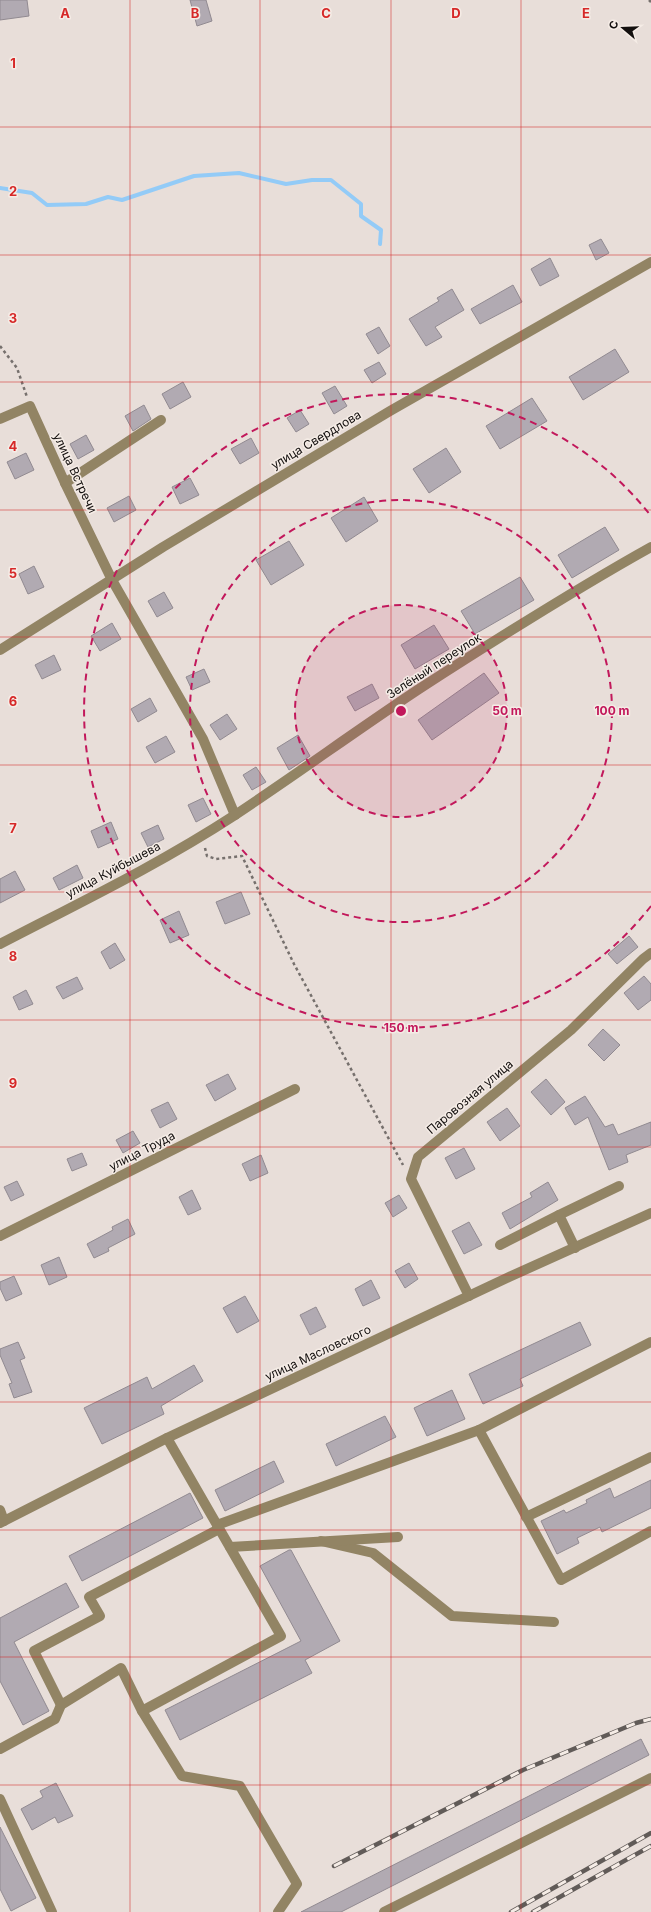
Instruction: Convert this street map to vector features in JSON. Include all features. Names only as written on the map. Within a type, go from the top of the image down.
[{"type":"street","name":"улица Свердлова","points":[[0,650],[163,547],[390,411],[651,262]]},
{"type":"street","name":"улица Встречи","points":[[30,406],[112,580],[202,740],[235,815]]},
{"type":"street","points":[[0,419],[30,406]]},
{"type":"street","points":[[65,483],[161,420]]},
{"type":"street","name":"Зелёный переулок","points":[[235,815],[420,689],[599,576],[651,547]]},
{"type":"street","name":"улица Куйбышева","points":[[0,944],[123,880],[235,815]]},
{"type":"street","name":"Паровозная улица","points":[[411,1179],[418,1157],[571,1030],[642,959],[651,953]]},
{"type":"street","name":"улица Труда","points":[[0,1236],[295,1089]]},
{"type":"street","points":[[411,1179],[469,1296]]},
{"type":"street","points":[[500,1245],[619,1186]]},
{"type":"street","name":"улица Масловского","points":[[2,1522],[167,1438],[469,1296],[651,1214]]},
{"type":"street","points":[[559,1215],[575,1248]]},
{"type":"street","points":[[61,1705],[34,1651],[100,1616],[89,1597],[218,1527],[479,1430],[651,1342]]},
{"type":"street","points":[[479,1430],[561,1580],[651,1531]]},
{"type":"street","points":[[142,1711],[281,1636],[167,1438]]},
{"type":"street","points":[[526,1517],[651,1457]]},
{"type":"street","points":[[0,1510],[2,1522]]},
{"type":"street","points":[[230,1547],[398,1537]]},
{"type":"street","points":[[321,1541],[373,1553],[452,1616],[554,1622]]},
{"type":"street","points":[[0,1749],[55,1719],[61,1705],[121,1668],[142,1711],[182,1776],[240,1786],[297,1884],[278,1912]]},
{"type":"street","points":[[384,1912],[651,1778]]},
{"type":"street","points":[[0,1799],[52,1912]]},
{"type":"path","points":[[0,346],[17,368],[30,406]]},
{"type":"path","points":[[201,836],[207,856],[216,859],[242,856],[294,964],[411,1179]]},
{"type":"building","points":[[0,0],[27,0],[29,16],[0,20]]},
{"type":"building","points":[[190,0],[206,0],[212,21],[197,26]]},
{"type":"building","points":[[601,239],[609,253],[596,260],[589,245]]},
{"type":"building","points":[[550,258],[559,276],[540,286],[531,269]]},
{"type":"building","points":[[513,285],[522,302],[480,324],[471,309]]},
{"type":"building","points":[[452,289],[464,310],[435,327],[442,337],[426,346],[409,319],[439,301],[437,298]]},
{"type":"building","points":[[379,327],[390,346],[378,354],[366,334]]},
{"type":"building","points":[[615,349],[629,372],[583,400],[569,377]]},
{"type":"building","points":[[379,362],[386,374],[372,383],[364,370]]},
{"type":"building","points":[[183,382],[191,397],[170,409],[162,394]]},
{"type":"building","points":[[335,386],[347,406],[334,414],[322,393]]},
{"type":"building","points":[[532,398],[547,421],[500,449],[486,426]]},
{"type":"building","points":[[144,405],[151,419],[133,431],[125,416]]},
{"type":"building","points":[[300,410],[309,424],[296,432],[287,418]]},
{"type":"building","points":[[86,435],[94,450],[78,459],[70,444]]},
{"type":"building","points":[[251,438],[259,453],[240,464],[231,449]]},
{"type":"building","points":[[446,448],[461,472],[429,493],[413,469]]},
{"type":"building","points":[[26,453],[34,470],[15,479],[7,462]]},
{"type":"building","points":[[190,478],[199,495],[180,504],[172,487]]},
{"type":"building","points":[[129,496],[136,510],[114,522],[107,508]]},
{"type":"building","points":[[364,497],[378,521],[346,542],[331,518]]},
{"type":"building","points":[[605,527],[619,550],[572,578],[558,555]]},
{"type":"building","points":[[289,541],[304,565],[271,585],[256,560]]},
{"type":"building","points":[[34,566],[44,587],[28,594],[19,574]]},
{"type":"building","points":[[520,577],[534,600],[475,634],[461,611]]},
{"type":"building","points":[[164,592],[173,608],[157,617],[148,601]]},
{"type":"building","points":[[112,623],[121,639],[100,651],[91,636]]},
{"type":"building","points":[[434,625],[449,649],[415,669],[401,645]]},
{"type":"building","points":[[54,655],[61,670],[42,679],[35,665]]},
{"type":"building","points":[[204,669],[210,682],[192,690],[186,677]]},
{"type":"building","points":[[484,673],[499,693],[432,740],[418,720]]},
{"type":"building","points":[[372,684],[379,698],[355,711],[347,697]]},
{"type":"building","points":[[150,698],[157,711],[138,722],[131,709]]},
{"type":"building","points":[[227,714],[237,729],[220,740],[210,725]]},
{"type":"building","points":[[298,735],[310,756],[289,770],[277,748]]},
{"type":"building","points":[[166,736],[175,752],[155,763],[146,747]]},
{"type":"building","points":[[256,767],[266,782],[252,790],[243,775]]},
{"type":"building","points":[[203,798],[211,814],[196,822],[188,805]]},
{"type":"building","points":[[111,822],[118,839],[98,848],[91,831]]},
{"type":"building","points":[[158,825],[164,839],[148,847],[141,833]]},
{"type":"building","points":[[77,865],[83,878],[59,890],[53,878]]},
{"type":"building","points":[[15,871],[25,890],[0,903],[0,879]]},
{"type":"building","points":[[241,892],[250,914],[225,924],[216,902]]},
{"type":"building","points":[[179,911],[189,935],[170,943],[160,920]]},
{"type":"building","points":[[629,936],[638,947],[617,964],[608,954]]},
{"type":"building","points":[[115,943],[125,960],[110,969],[101,952]]},
{"type":"building","points":[[644,976],[651,984],[651,1000],[638,1010],[624,993]]},
{"type":"building","points":[[77,977],[83,989],[63,999],[56,987]]},
{"type":"building","points":[[26,990],[33,1004],[19,1010],[13,997]]},
{"type":"building","points":[[603,1029],[620,1045],[604,1061],[588,1045]]},
{"type":"building","points":[[228,1074],[236,1089],[215,1101],[206,1085]]},
{"type":"building","points":[[546,1079],[565,1102],[551,1115],[531,1092]]},
{"type":"building","points":[[585,1096],[605,1127],[613,1124],[618,1135],[651,1122],[651,1145],[626,1155],[628,1162],[609,1170],[588,1117],[575,1125],[565,1108]]},
{"type":"building","points":[[168,1102],[177,1119],[160,1128],[151,1110]]},
{"type":"building","points":[[507,1108],[520,1126],[500,1141],[487,1122]]},
{"type":"building","points":[[133,1131],[140,1143],[123,1153],[116,1140]]},
{"type":"building","points":[[464,1148],[475,1169],[456,1179],[445,1158]]},
{"type":"building","points":[[82,1153],[87,1165],[72,1171],[67,1159]]},
{"type":"building","points":[[261,1155],[268,1173],[250,1181],[242,1164]]},
{"type":"building","points":[[17,1181],[24,1195],[11,1201],[4,1187]]},
{"type":"building","points":[[548,1182],[558,1200],[510,1229],[502,1213],[532,1197],[530,1193]]},
{"type":"building","points":[[192,1190],[201,1209],[188,1215],[179,1197]]},
{"type":"building","points":[[399,1195],[407,1208],[393,1217],[385,1203]]},
{"type":"building","points":[[128,1219],[135,1234],[108,1248],[109,1251],[94,1258],[87,1244],[113,1230],[112,1227]]},
{"type":"building","points":[[469,1222],[482,1245],[464,1254],[452,1231]]},
{"type":"building","points":[[59,1257],[67,1277],[49,1285],[41,1265]]},
{"type":"building","points":[[409,1263],[418,1279],[405,1288],[395,1271]]},
{"type":"building","points":[[14,1276],[22,1294],[6,1301],[0,1288],[0,1282]]},
{"type":"building","points":[[371,1280],[380,1298],[363,1306],[355,1289]]},
{"type":"building","points":[[245,1296],[259,1321],[237,1333],[223,1308]]},
{"type":"building","points":[[316,1307],[326,1327],[310,1335],[300,1315]]},
{"type":"building","points":[[580,1322],[591,1345],[520,1379],[523,1386],[483,1404],[469,1374]]},
{"type":"building","points":[[18,1342],[25,1358],[20,1360],[32,1392],[14,1398],[9,1384],[12,1383],[0,1355],[0,1349]]},
{"type":"building","points":[[194,1365],[203,1381],[161,1406],[164,1414],[102,1444],[84,1408],[147,1377],[152,1389]]},
{"type":"building","points":[[452,1390],[465,1419],[427,1436],[414,1408]]},
{"type":"building","points":[[385,1416],[396,1437],[336,1466],[326,1444]]},
{"type":"building","points":[[274,1461],[284,1482],[225,1511],[215,1490]]},
{"type":"building","points":[[651,1480],[651,1508],[602,1532],[600,1527],[577,1538],[579,1543],[557,1554],[541,1521],[564,1510],[566,1513],[587,1503],[586,1500],[610,1488],[614,1498]]},
{"type":"building","points":[[190,1493],[203,1518],[82,1581],[69,1556]]},
{"type":"building","points":[[291,1550],[340,1641],[305,1660],[312,1673],[180,1740],[165,1710],[301,1641],[260,1566]]},
{"type":"building","points":[[66,1583],[79,1607],[14,1642],[49,1711],[23,1725],[0,1681],[0,1618]]},
{"type":"building","points":[[641,1739],[649,1755],[341,1912],[301,1912]]},
{"type":"building","points":[[56,1783],[73,1816],[58,1823],[55,1817],[32,1830],[21,1809],[43,1797],[40,1791]]},
{"type":"building","points":[[0,1827],[36,1898],[11,1911],[0,1889]]},
{"type":"waterway","points":[[0,188],[32,193],[47,205],[86,204],[108,197],[122,200],[194,176],[239,173],[286,184],[312,180],[331,180],[361,204],[361,216],[381,230],[380,244]]},
{"type":"railway","points":[[334,1866],[523,1770],[636,1723],[651,1719]]},
{"type":"railway","points":[[511,1912],[651,1833]]},
{"type":"railway","points":[[533,1912],[651,1846]]}]
